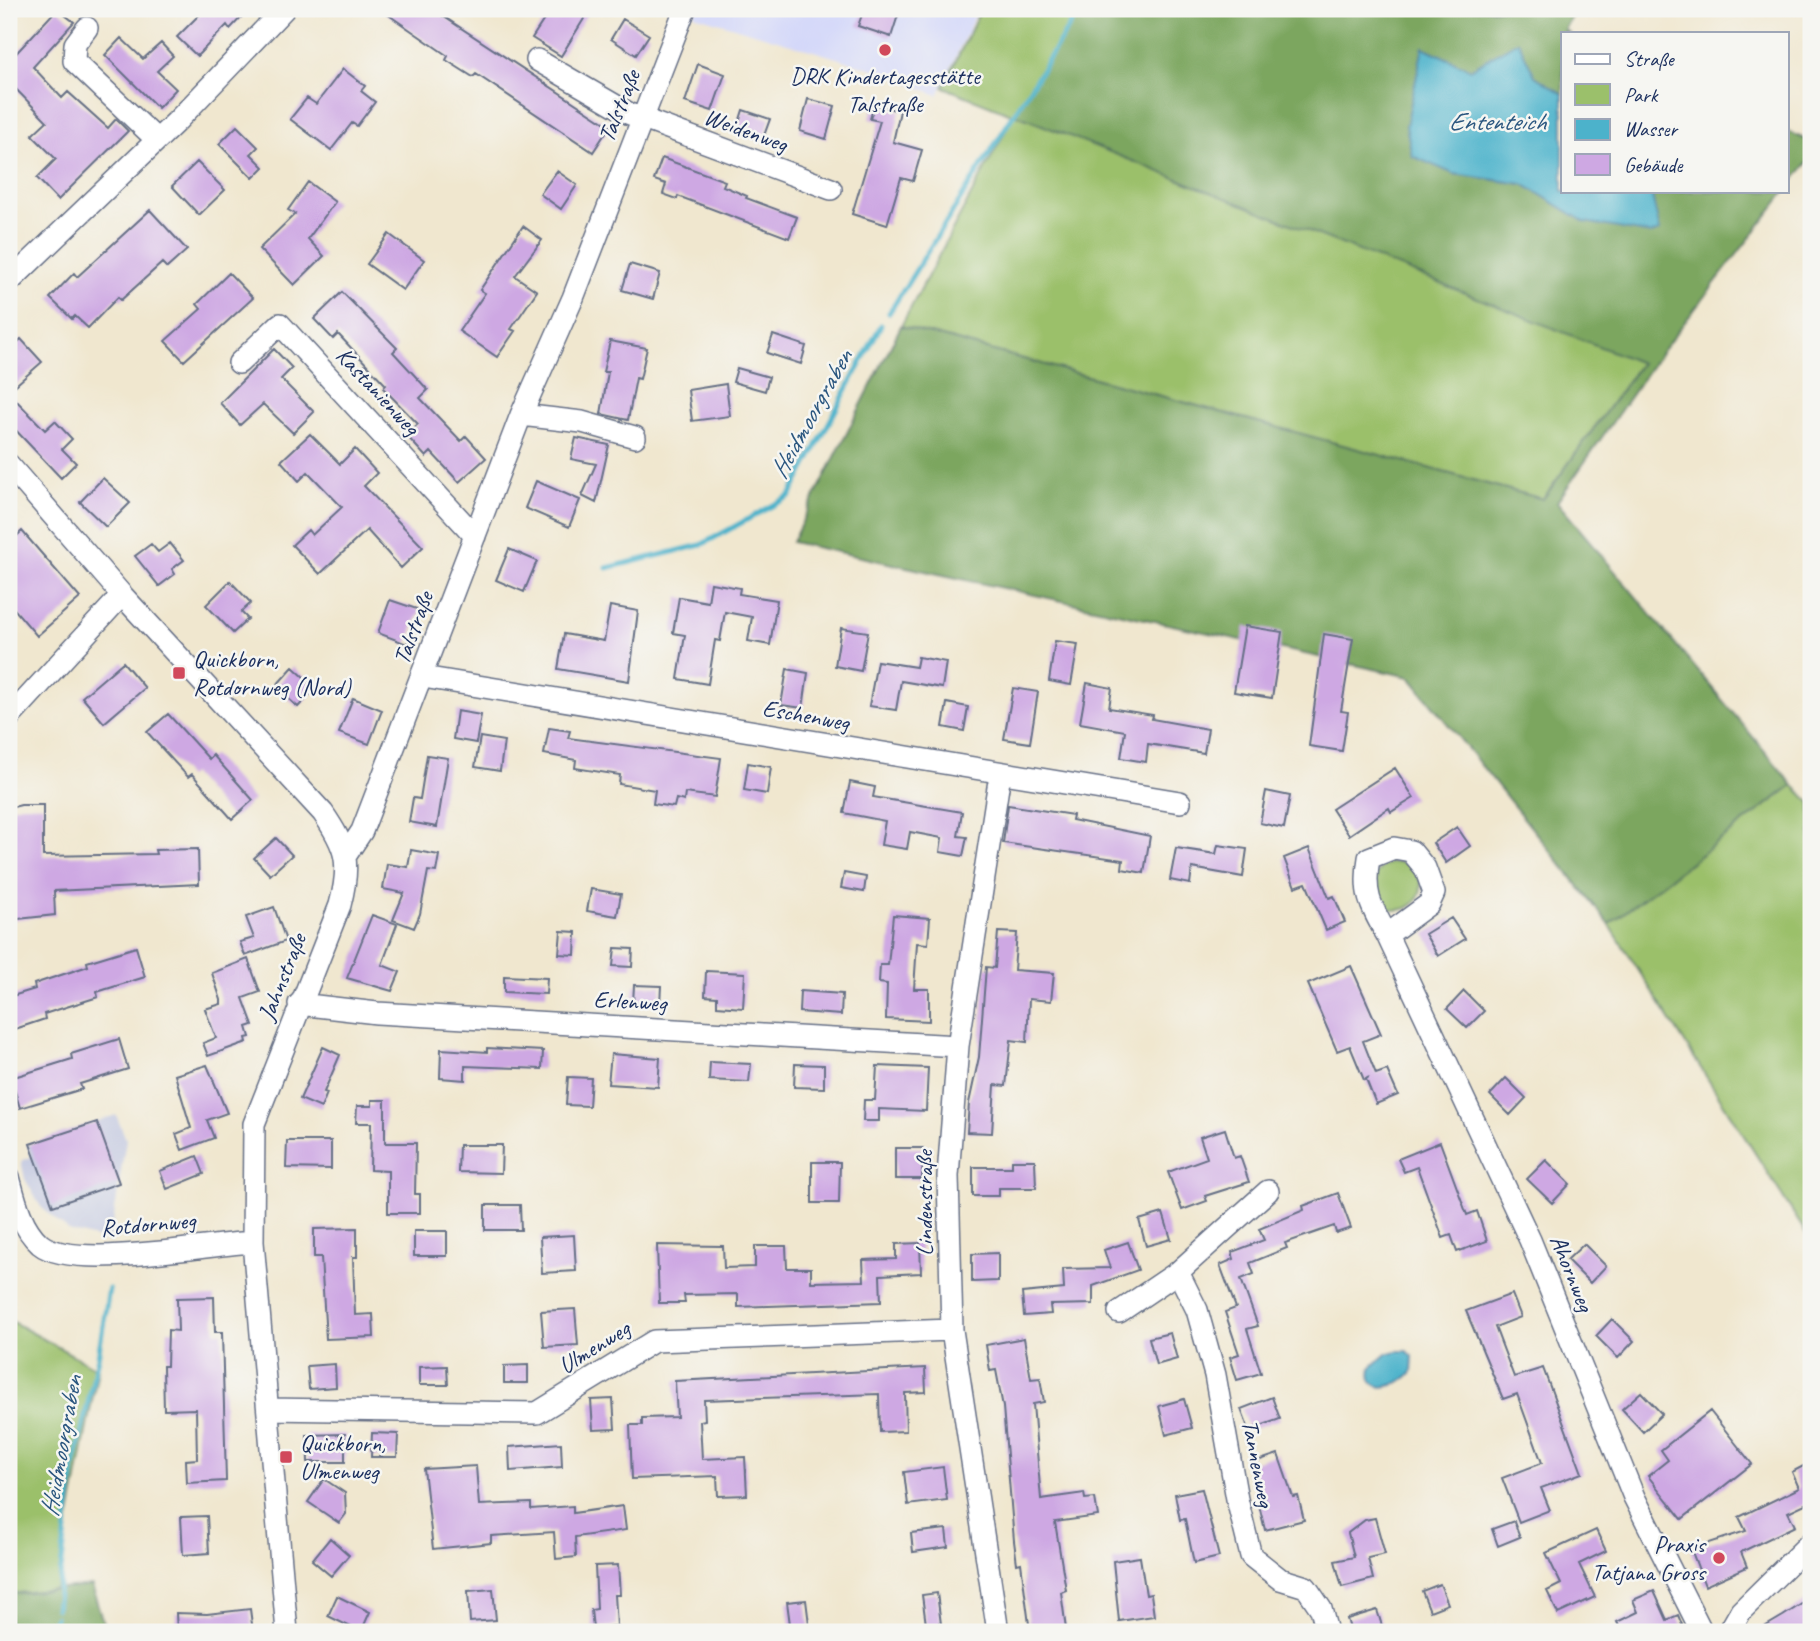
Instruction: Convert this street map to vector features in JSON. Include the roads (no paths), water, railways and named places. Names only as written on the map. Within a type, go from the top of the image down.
[{"type":"street","points":[[9,282],[285,9]]},
{"type":"street","name":"Talstraße","points":[[346,855],[362,831],[521,415],[573,298],[685,9]]},
{"type":"street","points":[[87,28],[75,44],[74,61],[156,139]]},
{"type":"street","name":"Weidenweg","points":[[537,60],[643,119],[831,189]]},
{"type":"street","name":"Kastanienweg","points":[[239,363],[280,324],[475,536]]},
{"type":"street","points":[[521,415],[583,422],[635,437]]},
{"type":"street","points":[[9,465],[122,596],[323,813],[338,835],[346,855]]},
{"type":"street","points":[[9,718],[122,596]]},
{"type":"street","name":"Eschenweg","points":[[423,677],[1180,802]]},
{"type":"street","name":"Lindenstraße","points":[[998,1632],[952,1331],[948,1176],[958,1046],[1000,774]]},
{"type":"street","name":"Jahnstraße","points":[[287,1632],[253,1242],[254,1124],[340,905],[348,869],[346,855]]},
{"type":"street","name":"Ahornweg","points":[[1387,935],[1530,1240],[1634,1497],[1702,1632]]},
{"type":"street","name":"Erlenweg","points":[[299,1004],[363,1012],[958,1046]]},
{"type":"street","name":"Rotdornweg","points":[[9,1177],[19,1213],[30,1231],[41,1245],[60,1253],[114,1257],[212,1244],[253,1242]]},
{"type":"street","points":[[1119,1312],[1178,1272],[1268,1191]]},
{"type":"street","name":"Tannenweg","points":[[1178,1272],[1197,1310],[1215,1376],[1237,1499],[1251,1556],[1280,1579],[1306,1587],[1321,1609],[1327,1632]]},
{"type":"street","name":"Ulmenweg","points":[[268,1409],[537,1413],[654,1341],[952,1331]]},
{"type":"street","points":[[1729,1632],[1741,1611],[1811,1542]]},
{"type":"water","name":"Ententeich","points":[[1518,41],[1535,76],[1561,93],[1561,192],[1651,192],[1660,231],[1651,234],[1585,222],[1523,184],[1454,174],[1412,156],[1406,126],[1423,47],[1470,69]]},
{"type":"water","points":[[1407,1351],[1413,1356],[1412,1372],[1393,1385],[1378,1386],[1373,1383],[1371,1368],[1386,1354]]},
{"type":"waterway","name":"Heidmoorgraben","points":[[889,313],[1080,9]]},
{"type":"waterway","name":"Heidmoorgraben","points":[[607,568],[701,545],[790,496],[881,325]]},
{"type":"waterway","name":"Heidmoorgraben","points":[[56,1609],[74,1466],[98,1357],[109,1289]]},
{"type":"waterway","points":[[51,1632],[55,1617]]},
{"type":"place","name":"DRK Kindertagesstätte Talstraße","points":[[885,50]]},
{"type":"place","name":"Quickborn, Rotdornweg (Nord)","points":[[179,673]]},
{"type":"place","name":"Quickborn, Ulmenweg","points":[[286,1457]]},
{"type":"place","name":"Praxis Tatjana Gross","points":[[1719,1558]]}]
